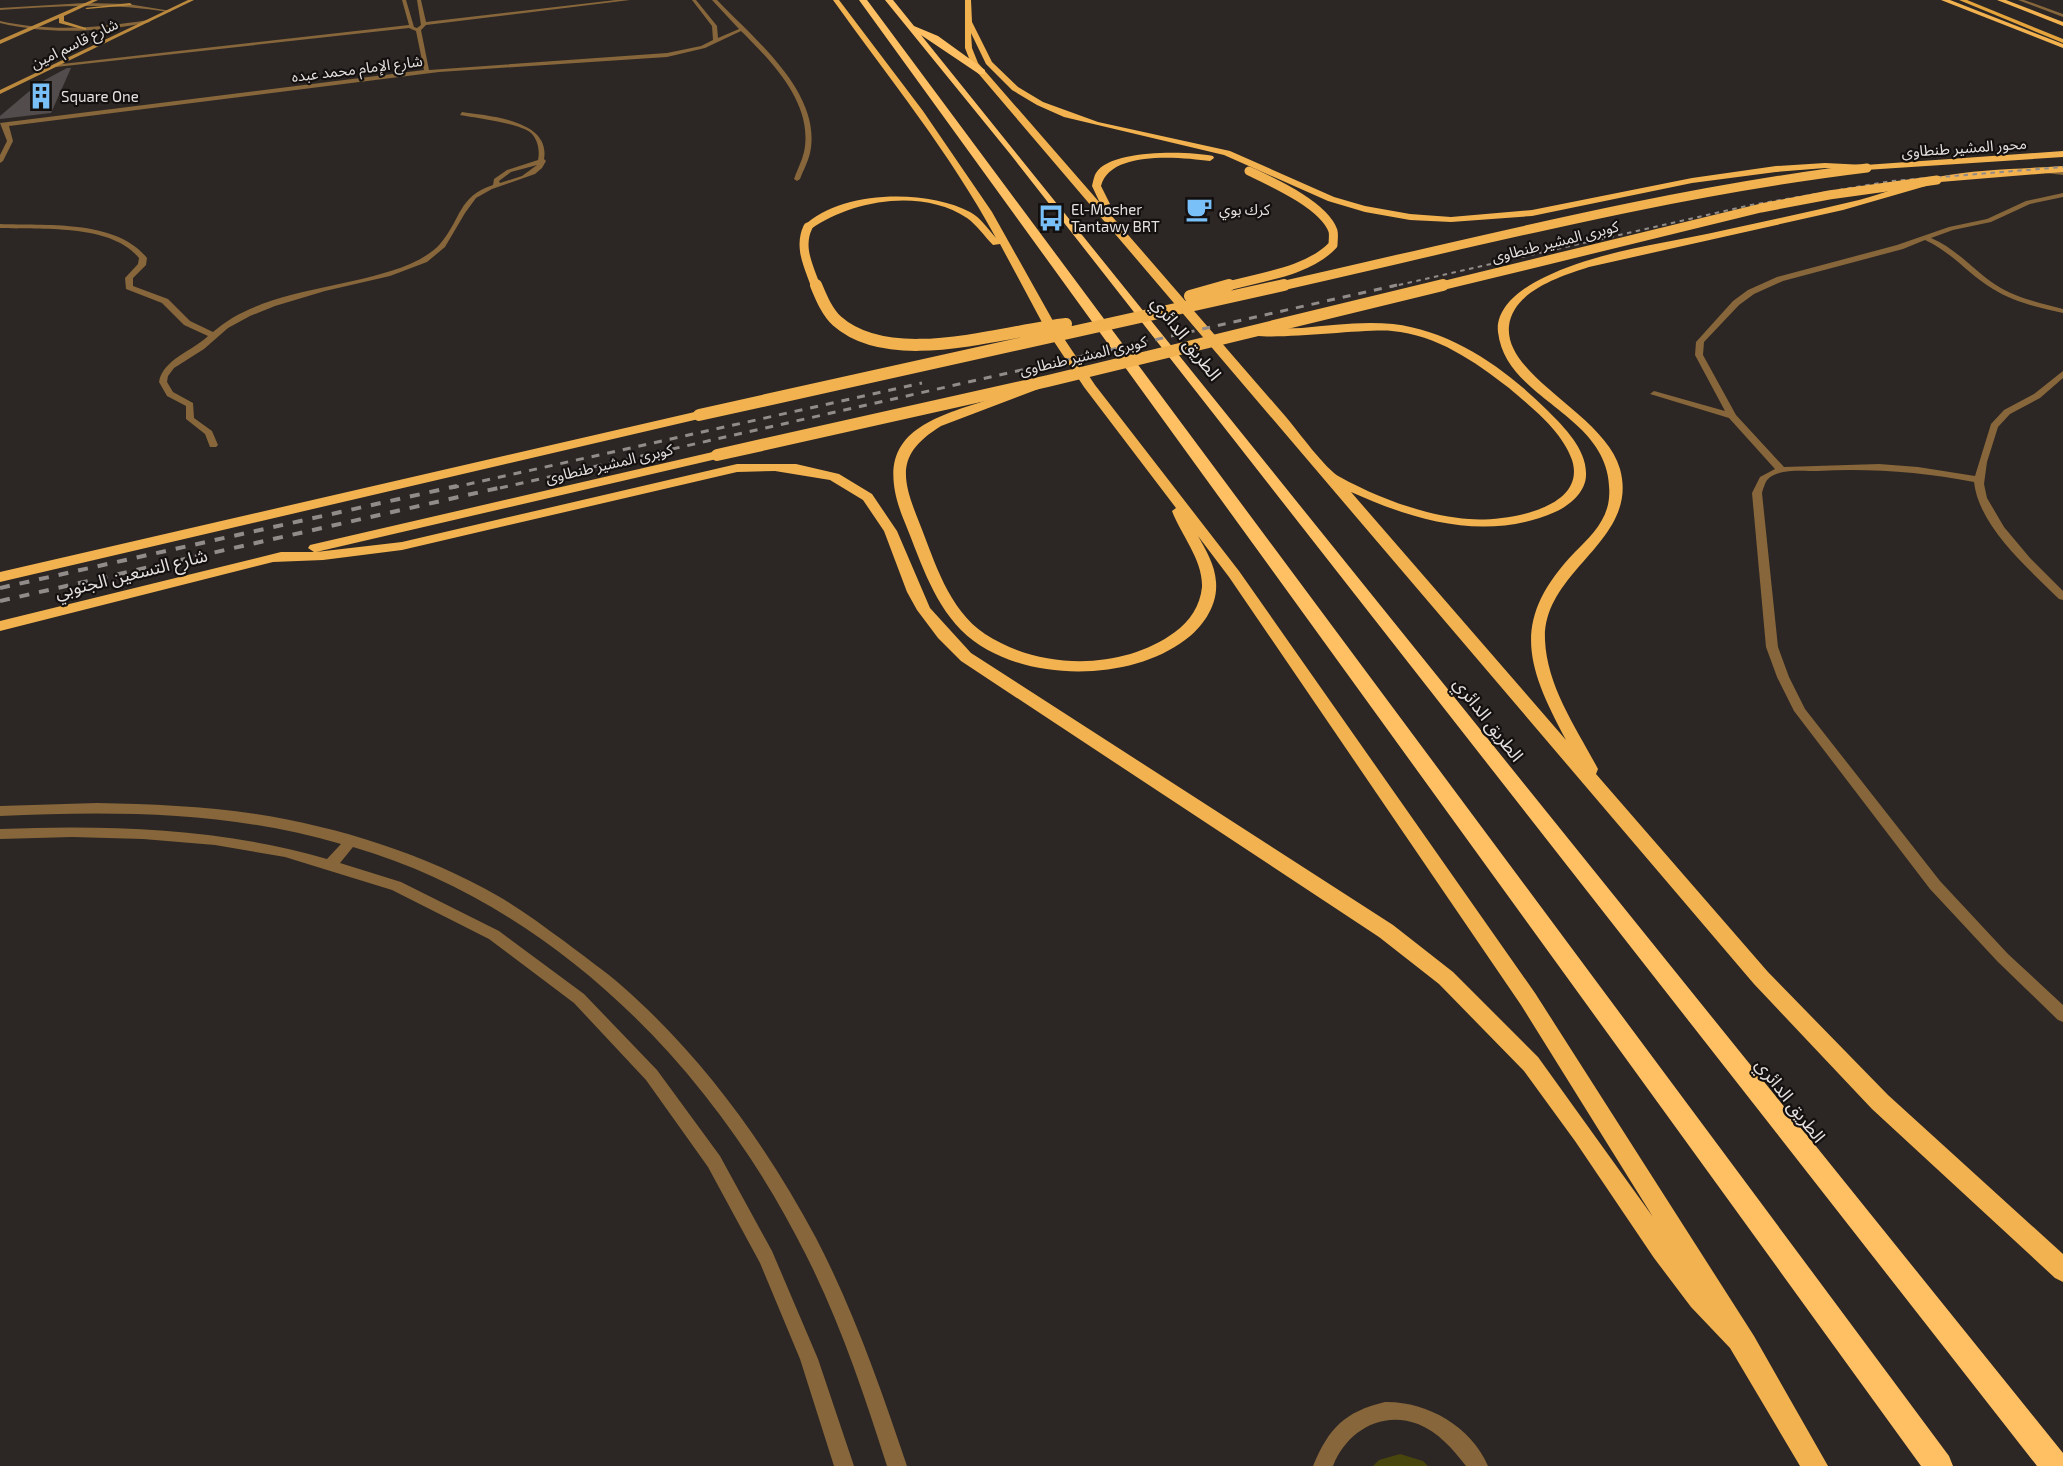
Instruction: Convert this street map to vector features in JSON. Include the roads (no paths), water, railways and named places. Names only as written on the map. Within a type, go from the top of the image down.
[{"type":"highway","points":[[836,0],[920,113],[987,213],[1042,312],[1075,364],[1114,420],[1176,498],[1273,628],[1463,903],[1592,1099],[1745,1345],[1815,1466]]},
{"type":"highway","points":[[863,0],[1939,1466]]},
{"type":"highway","name":"الطريق الدائري","points":[[889,0],[1014,153],[2055,1466]]},
{"type":"highway","name":"الطريق الدائري","points":[[968,0],[967,50],[982,72],[1600,791],[1816,1037],[1943,1162],[2063,1270]]},
{"type":"highway","points":[[1944,0],[2063,46]]},
{"type":"highway","points":[[2000,0],[2063,24]]},
{"type":"highway","points":[[969,22],[984,57],[999,74],[1022,92],[1055,109],[1115,128],[1226,152],[1260,165],[1329,198],[1397,215],[1450,219],[1501,218],[1734,174],[1819,166],[1867,168]]},
{"type":"highway","points":[[910,27],[935,38],[967,64],[982,72]]},
{"type":"highway","points":[[1120,231],[1096,186],[1100,174],[1114,164],[1145,156],[1182,154],[1210,158],[1249,171],[1283,189],[1317,214],[1333,231],[1333,245],[1327,253],[1308,263],[1203,291],[1182,300],[1170,309]]},
{"type":"highway","name":"محور المشير طنطاوى","points":[[1867,168],[2063,154]]},
{"type":"highway","name":"كوبرى المشير طنطاوى","points":[[270,515],[1170,309],[1703,192],[1867,168]]},
{"type":"highway","name":"محور المشير طنطاوى","points":[[1937,180],[2036,171],[2063,171]]},
{"type":"highway","points":[[1600,791],[1550,695],[1539,663],[1537,633],[1544,606],[1556,583],[1609,520],[1616,499],[1615,477],[1607,454],[1594,435],[1527,374],[1513,357],[1503,331],[1509,309],[1539,284],[1577,268],[1857,203],[1937,180]]},
{"type":"highway","name":"كوبرى المشير طنطاوى","points":[[272,558],[1048,381],[1761,208],[1829,195],[1937,180]]},
{"type":"highway","points":[[1011,254],[965,213],[941,204],[920,200],[887,200],[855,204],[827,214],[808,227],[803,237],[803,247],[825,304],[841,324],[864,336],[894,343],[935,345],[1048,326],[1102,325]]},
{"type":"highway","points":[[1252,333],[1285,333],[1338,326],[1370,325],[1415,332],[1451,344],[1508,384],[1568,441],[1580,467],[1577,484],[1565,500],[1545,512],[1501,522],[1466,522],[1413,513],[1332,478]]},
{"type":"highway","points":[[1048,381],[1018,395],[939,422],[919,435],[905,450],[897,475],[899,491],[929,567],[950,606],[969,628],[993,645],[1023,658],[1058,665],[1095,666],[1130,660],[1161,649],[1194,623],[1201,613],[1209,592],[1207,571],[1185,530],[1176,498]]},
{"type":"highway","points":[[272,558],[323,556],[411,544],[736,468],[769,466],[800,469],[829,476],[853,487],[879,509],[922,607],[941,633],[966,657],[1386,931],[1475,1004],[1551,1089],[1668,1258],[1700,1298],[1745,1345]]},
{"type":"highway","name":"شارع التسعين الجنوبي","points":[[0,577],[270,515]]},
{"type":"highway","name":"شارع التسعين الجنوبي","points":[[0,626],[272,558]]},
{"type":"main road","name":"شارع قاسم امين","points":[[0,92],[192,0]]},
{"type":"main road","points":[[1962,0],[2063,41]]},
{"type":"main road","points":[[1978,0],[2063,33]]},
{"type":"main road","name":"شارع قاسم امين","points":[[0,42],[94,1]]},
{"type":"main road","points":[[69,12],[130,4]]},
{"type":"main road","points":[[62,15],[61,22],[84,29]]},
{"type":"street","points":[[404,0],[411,26]]},
{"type":"street","points":[[418,0],[424,24]]},
{"type":"street","points":[[418,30],[424,24],[628,0]]},
{"type":"street","points":[[694,0],[716,30],[716,42]]},
{"type":"street","points":[[714,0],[782,72],[807,116],[811,132],[809,148],[797,179]]},
{"type":"street","points":[[2020,0],[2063,16]]},
{"type":"street","points":[[0,9],[94,1],[169,11]]},
{"type":"street","points":[[706,14],[725,12]]},
{"type":"street","points":[[0,22],[32,28],[84,29],[148,21]]},
{"type":"street","points":[[56,65],[411,26],[418,30],[427,71]]},
{"type":"street","name":"شارع الإمام محمد عبده","points":[[3,126],[427,71],[667,55],[716,42],[742,29]]},
{"type":"street","points":[[213,445],[209,433],[190,419],[190,405],[171,394],[162,378],[172,365],[237,319],[286,300],[385,275],[423,261],[448,241],[471,201],[497,186],[532,174],[543,160],[542,146],[529,129],[502,120],[462,114]]},
{"type":"street","points":[[3,126],[10,138]]},
{"type":"street","points":[[3,126],[0,139],[10,138]]},
{"type":"street","points":[[0,161],[2,148],[10,138]]},
{"type":"street","points":[[1780,470],[1732,416],[1698,350],[1700,342],[1736,303],[1751,292],[1780,279],[1926,238],[1951,228],[1997,218],[2028,202],[2063,195]]},
{"type":"street","points":[[0,226],[79,230],[112,238],[129,245],[143,258],[142,265],[129,278],[129,286],[165,301],[187,323],[214,336]]},
{"type":"street","points":[[1926,238],[1958,253],[1986,281],[2002,291],[2063,311]]},
{"type":"street","points":[[2063,374],[2037,396],[1999,418],[1994,426],[1979,480],[1983,499],[2010,542],[2063,597]]},
{"type":"street","points":[[1654,394],[1732,416]]},
{"type":"street","points":[[1979,480],[1930,470],[1880,465],[1780,470],[1763,479],[1757,493],[1772,647],[1790,693],[1820,739],[1935,885],[2003,958],[2063,1015]]},
{"type":"street","points":[[0,811],[82,808],[201,812],[292,826],[350,842],[441,876],[520,916],[626,999],[694,1071],[760,1161],[795,1218],[821,1269],[856,1351],[897,1466]]},
{"type":"street","points":[[0,834],[96,832],[183,838],[286,852],[331,864],[400,888],[437,905],[509,945],[577,998],[642,1062],[699,1135],[747,1215],[793,1314],[844,1466]]},
{"type":"street","points":[[331,864],[350,842]]},
{"type":"street","points":[[1323,1466],[1327,1453],[1338,1434],[1355,1420],[1375,1412],[1404,1412],[1435,1422],[1463,1445],[1478,1466]]},
{"type":"railway","points":[[1390,287],[1751,205],[1892,181],[2063,167]]},
{"type":"railway","points":[[500,488],[1397,285]]},
{"type":"railway","points":[[451,488],[922,383]]},
{"type":"railway","points":[[0,588],[457,486]]},
{"type":"railway","points":[[0,601],[507,486]]},
{"type":"place","name":"Square One","points":[[41,96]]},
{"type":"place","name":"كرك بوي","points":[[1199,209]]},
{"type":"place","name":"El-Mosher Tantawy BRT","points":[[1051,218]]}]
